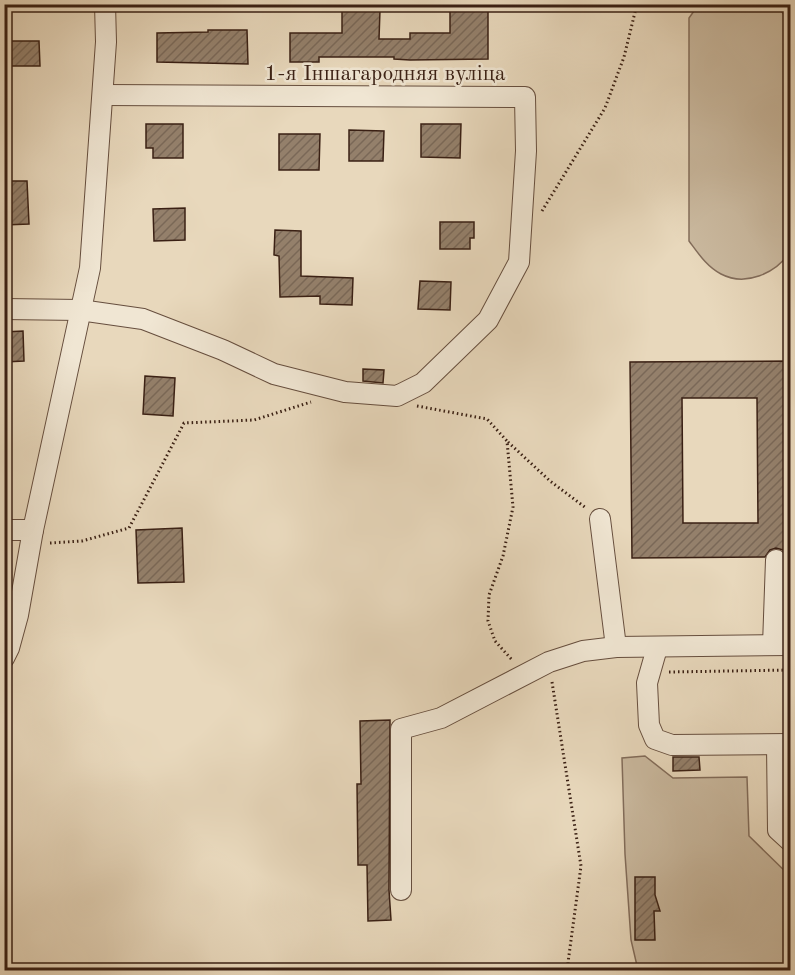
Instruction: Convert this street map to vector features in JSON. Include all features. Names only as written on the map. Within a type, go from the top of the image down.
[{"type":"street","points":[[4,658],[18,615],[32,537],[91,257],[106,42],[105,4]]},
{"type":"street","name":"1-я Іншагародняя вуліца","points":[[80,310],[143,319],[223,350],[274,374],[345,392],[398,396],[423,383],[488,320],[519,262],[526,151],[525,97],[103,95]]},
{"type":"street","points":[[4,309],[80,310]]},
{"type":"street","points":[[600,519],[616,647]]},
{"type":"street","points":[[4,530],[32,537]]},
{"type":"street","points":[[401,890],[401,729],[441,718],[549,662],[583,651],[616,647],[782,645],[776,560]]},
{"type":"street","points":[[657,648],[647,683],[650,725],[655,739],[672,745],[784,744],[778,830],[790,841]]},
{"type":"path","points":[[537,220],[605,108],[624,57],[637,4]]},
{"type":"path","points":[[32,537],[82,541],[129,528],[184,423],[254,420],[311,403]]},
{"type":"path","points":[[410,405],[487,419],[550,481],[600,519]]},
{"type":"path","points":[[507,441],[513,507],[503,556],[489,595],[488,621],[495,641],[513,661],[529,672]]},
{"type":"path","points":[[549,662],[581,866],[567,962],[569,970]]},
{"type":"path","points":[[666,672],[790,670]]},
{"type":"shaded area","points":[[699,4],[777,5],[790,23],[790,252],[777,266],[760,276],[740,279],[721,274],[711,268],[689,241],[689,18]]},
{"type":"shaded area","points":[[645,756],[673,778],[747,777],[749,836],[790,876],[790,970],[638,970],[631,940],[622,758]]},
{"type":"building","points":[[450,4],[488,4],[488,59],[410,60],[394,59],[394,57],[319,57],[319,62],[290,62],[290,33],[342,33],[342,10],[380,10],[379,39],[410,39],[410,33],[450,33]]},
{"type":"building","points":[[208,30],[247,30],[248,64],[157,62],[157,33],[208,32]]},
{"type":"building","points":[[4,41],[39,41],[40,66],[4,66]]},
{"type":"building","points":[[146,124],[183,124],[183,158],[153,158],[153,148],[146,148]]},
{"type":"building","points":[[421,124],[461,124],[460,158],[421,157]]},
{"type":"building","points":[[349,130],[384,131],[383,161],[349,161]]},
{"type":"building","points":[[279,134],[320,134],[319,170],[279,170]]},
{"type":"building","points":[[4,181],[27,181],[29,224],[4,225]]},
{"type":"building","points":[[185,208],[185,240],[154,241],[153,209]]},
{"type":"building","points":[[440,222],[474,222],[474,238],[470,238],[470,249],[440,249]]},
{"type":"building","points":[[275,230],[301,231],[301,276],[353,278],[352,305],[320,304],[320,296],[280,297],[279,256],[274,255]]},
{"type":"building","points":[[420,281],[451,282],[450,310],[418,309]]},
{"type":"building","points":[[23,331],[24,361],[4,362],[4,332]]},
{"type":"building","points":[[790,361],[790,556],[776,548],[770,550],[765,557],[632,558],[630,362]],"holes":[[[682,398],[757,398],[758,523],[683,523]]]},
{"type":"building","points":[[363,369],[384,370],[383,383],[363,381]]},
{"type":"building","points":[[145,376],[175,378],[173,416],[143,414]]},
{"type":"building","points":[[182,528],[184,582],[138,583],[136,530]]},
{"type":"building","points":[[390,720],[389,890],[391,920],[368,921],[367,865],[358,865],[357,784],[361,784],[360,721]]},
{"type":"building","points":[[673,757],[699,757],[700,770],[673,771]]},
{"type":"building","points":[[635,877],[655,877],[655,895],[660,911],[654,911],[655,940],[635,940]]}]
